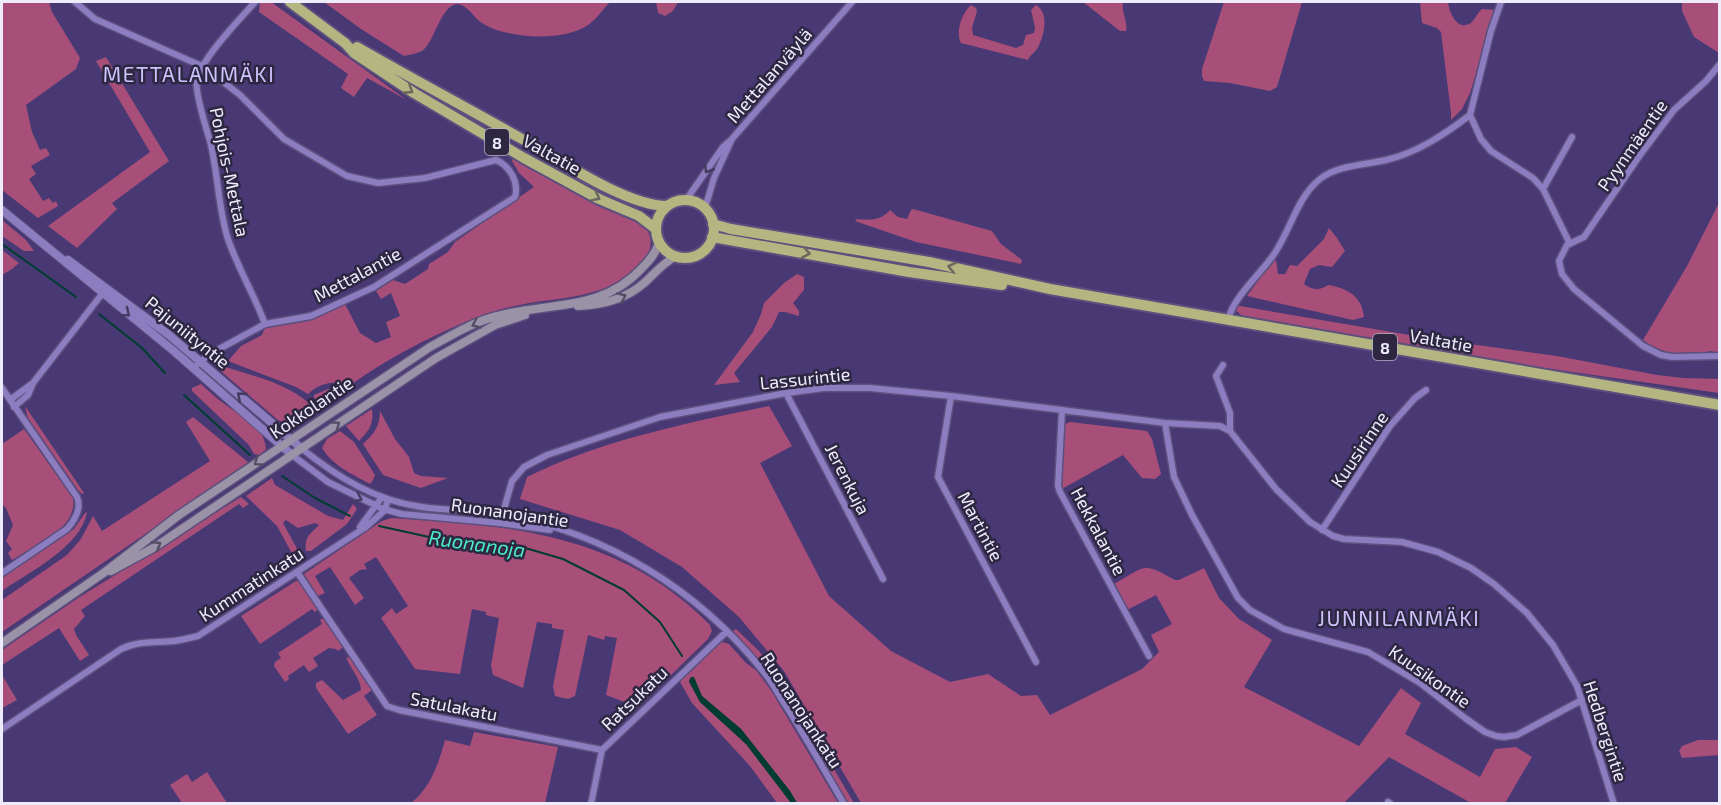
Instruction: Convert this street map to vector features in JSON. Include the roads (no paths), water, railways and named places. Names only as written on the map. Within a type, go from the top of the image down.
[{"type":"highway","name":"Valtatie","points":[[290,2],[345,43],[354,53],[385,74],[592,196],[639,216],[656,229]]},
{"type":"highway","name":"Valtatie","points":[[345,43],[357,47],[609,187],[645,203],[667,206]]},
{"type":"highway","name":"8","points":[[667,206],[679,200],[686,200]]},
{"type":"highway","points":[[667,206],[657,222],[659,242],[667,252],[676,256],[686,258],[696,255],[704,250],[712,237],[713,224],[705,208],[698,202],[686,200]]},
{"type":"highway","name":"Valtatie","points":[[713,224],[750,233],[929,262],[1050,290]]},
{"type":"highway","name":"Valtatie","points":[[712,237],[909,272],[1050,290],[1719,405]]},
{"type":"main road","name":"Kokkolantie","points":[[2,644],[105,572],[179,515],[430,347],[475,324],[506,313],[565,306],[612,291],[629,282],[654,256],[659,242]]},
{"type":"main road","name":"Kokkolantie","points":[[565,306],[590,306],[625,296],[676,256]]},
{"type":"main road","name":"Kokkolantie","points":[[105,572],[117,569],[155,547],[385,390],[446,352],[495,325],[553,308]]},
{"type":"street","points":[[75,2],[94,19],[204,67]]},
{"type":"street","name":"Pohjois-Mettala","points":[[255,2],[212,52],[196,79],[217,169],[220,207],[237,266],[257,300],[265,324]]},
{"type":"street","name":"Mettalanväylä","points":[[686,200],[723,147],[852,2]]},
{"type":"street","points":[[1501,2],[1491,30],[1470,115],[1481,139],[1491,151],[1533,178],[1543,189],[1570,244],[1560,257],[1559,265],[1562,274],[1575,289],[1633,338],[1654,351],[1672,357],[1719,357]]},
{"type":"street","name":"Pyynmäentie","points":[[1570,244],[1584,237],[1674,110],[1702,84],[1719,64]]},
{"type":"street","name":"Mettalantie","points":[[193,368],[230,342],[265,324],[311,316],[374,287],[515,197],[517,190],[504,164],[495,160],[425,178],[378,183],[347,176],[284,139],[240,95],[204,67]]},
{"type":"street","points":[[1228,320],[1236,302],[1276,253],[1296,212],[1320,179],[1338,171],[1387,160],[1420,147],[1470,115]]},
{"type":"street","points":[[1543,189],[1572,137]]},
{"type":"street","name":"Mettalanväylä","points":[[705,208],[709,190],[731,140]]},
{"type":"street","name":"Pajuniityntie","points":[[2,210],[104,290],[201,361],[301,448]]},
{"type":"street","points":[[15,407],[25,398],[33,383],[104,290]]},
{"type":"street","name":"Pajuniityntie","points":[[104,290],[292,455]]},
{"type":"street","name":"Hedbergintie","points":[[1223,365],[1216,374],[1216,379],[1230,413],[1230,431],[1276,489],[1298,511],[1322,530],[1344,539],[1414,544],[1438,552],[1471,568],[1511,597],[1527,613],[1552,645],[1570,674],[1582,700],[1614,804]]},
{"type":"street","points":[[10,400],[33,383]]},
{"type":"street","name":"Lassurintie","points":[[500,523],[512,481],[517,473],[547,455],[660,417],[824,388],[855,387],[951,396],[1165,423],[1220,426],[1230,431]]},
{"type":"street","points":[[2,388],[77,497],[79,505],[74,520],[67,529],[2,573]]},
{"type":"street","name":"Kuusirinne","points":[[1322,530],[1390,426],[1415,398],[1426,390]]},
{"type":"street","name":"Jerenkuja","points":[[786,393],[883,579]]},
{"type":"street","name":"Martintie","points":[[951,396],[938,477],[1036,662]]},
{"type":"street","name":"Hekkalantie","points":[[1062,410],[1058,486],[1060,492],[1149,656]]},
{"type":"street","name":"Kuusikontie","points":[[1165,423],[1174,477],[1192,515],[1238,598],[1250,610],[1284,628],[1368,652],[1420,682],[1465,718],[1485,732],[1496,736],[1517,735],[1582,700]]},
{"type":"street","name":"Ruonanojantie","points":[[301,448],[336,475],[385,498],[421,507],[501,514],[542,524],[583,538]]},
{"type":"street","name":"Ruonanojantie","points":[[292,455],[328,482],[385,510],[422,516],[500,523],[583,538]]},
{"type":"street","points":[[385,498],[385,510]]},
{"type":"street","name":"Kummatinkatu","points":[[356,532],[385,498]]},
{"type":"street","name":"Kummatinkatu","points":[[2,729],[133,643],[172,641],[198,636],[366,527],[385,510]]},
{"type":"street","name":"Ruonanojankatu","points":[[583,538],[631,558],[661,576],[694,600],[726,631],[764,672],[844,804]]},
{"type":"street","name":"Satulakatu","points":[[297,572],[387,706],[602,750]]},
{"type":"street","name":"Ratsukatu","points":[[591,804],[602,750],[726,631]]},
{"type":"waterway","name":"Ruonanoja","points":[[2,244],[76,297]]},
{"type":"waterway","name":"Ruonanoja","points":[[99,314],[142,348],[165,373]]},
{"type":"waterway","name":"Ruonanoja","points":[[184,395],[250,455]]},
{"type":"waterway","name":"Ruonanoja","points":[[282,476],[315,498],[350,516]]},
{"type":"waterway","name":"Ruonanoja","points":[[379,526],[429,537],[515,545],[563,559],[624,590],[660,622],[682,656]]},
{"type":"district","name":"METTALANMÄKI","points":[[189,73]]},
{"type":"district","name":"JUNNILANMÄKI","points":[[1399,617]]}]
